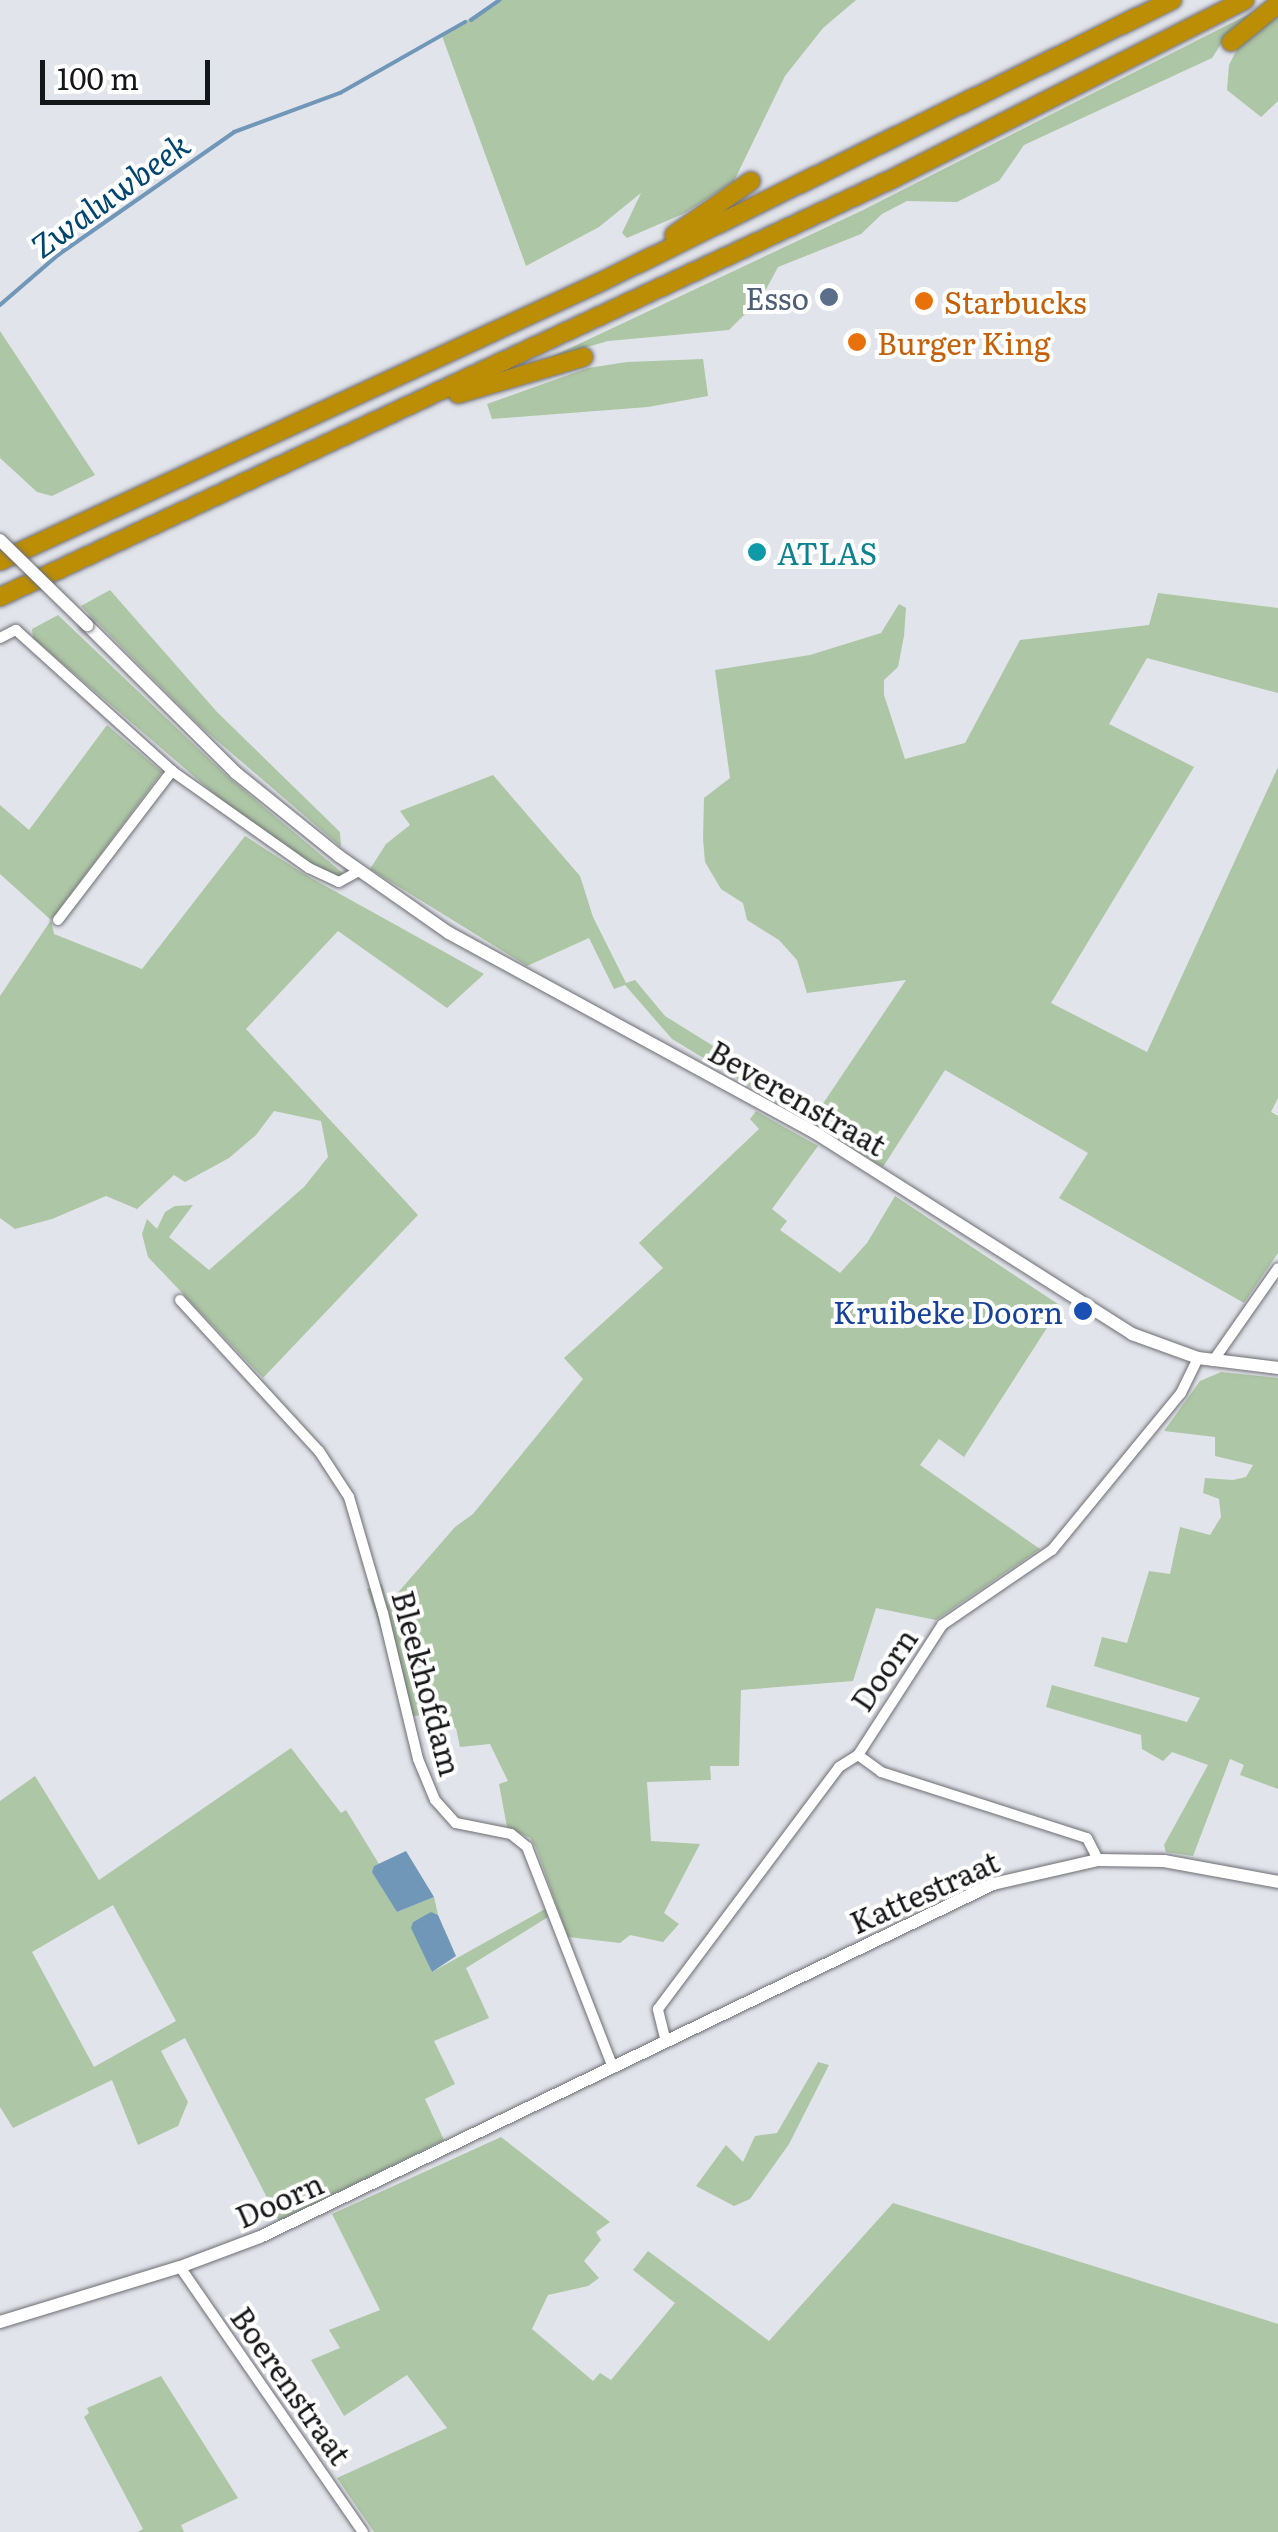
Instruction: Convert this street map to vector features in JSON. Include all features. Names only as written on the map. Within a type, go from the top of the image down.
[{"type":"highway","points":[[0,562],[603,280],[1172,0]]},
{"type":"highway","points":[[0,597],[913,169],[1245,0]]},
{"type":"highway","points":[[1231,42],[1278,4]]},
{"type":"highway","points":[[603,280],[751,182]]},
{"type":"highway","points":[[423,402],[584,357]]},
{"type":"street","name":"Beverenstraat","points":[[0,540],[236,773],[359,871],[517,973],[814,1132],[1132,1334],[1198,1358],[1278,1368]]},
{"type":"street","points":[[0,638],[16,630],[172,771],[246,826],[330,879],[348,881],[359,871]]},
{"type":"street","points":[[58,920],[172,771]]},
{"type":"street","points":[[1213,1361],[1278,1268]]},
{"type":"street","name":"Bleekhofdam","points":[[180,1300],[319,1450],[348,1498],[430,1789],[456,1822],[511,1834],[528,1846],[614,2068]]},
{"type":"street","name":"Doorn","points":[[666,2042],[658,2009],[839,1767],[858,1755],[942,1625],[1052,1550],[1181,1394],[1198,1358]]},
{"type":"street","points":[[858,1755],[881,1772],[1087,1838],[1098,1860]]},
{"type":"street","name":"Kattestraat","points":[[614,2068],[970,1893],[1021,1874],[1098,1860],[1164,1860],[1278,1882]]},
{"type":"street","name":"Doorn","points":[[0,2322],[180,2267],[260,2237],[614,2068]]},
{"type":"street","name":"Boerenstraat","points":[[180,2267],[364,2532]]},
{"type":"green space","points":[[499,0],[856,0],[823,28],[785,76],[734,181],[685,213],[627,238],[622,233],[641,193],[599,227],[526,266],[442,36]]},
{"type":"green space","points":[[1257,10],[1225,38],[1212,58],[1024,145],[999,181],[957,202],[907,201],[882,214],[861,234],[778,267],[762,297],[729,330],[608,341],[549,358],[863,210]]},
{"type":"green space","points":[[1278,14],[1278,101],[1261,117],[1227,90],[1229,65],[1238,47]]},
{"type":"green space","points":[[0,331],[95,475],[52,496],[37,492],[0,458]]},
{"type":"green space","points":[[703,359],[708,396],[648,407],[492,419],[487,404],[588,368]]},
{"type":"green space","points":[[110,590],[217,712],[340,832],[341,847],[200,726],[81,606]]},
{"type":"green space","points":[[1158,593],[1278,608],[1278,693],[1147,658],[1109,724],[1194,767],[1051,1003],[1147,1052],[1278,767],[1278,1098],[1271,1112],[1278,1116],[1278,1253],[1244,1303],[1059,1198],[1088,1153],[945,1070],[883,1167],[672,1039],[625,985],[614,989],[589,938],[527,966],[370,869],[386,844],[410,825],[400,811],[493,775],[580,876],[593,917],[626,983],[635,980],[665,1016],[818,1111],[906,980],[807,993],[797,960],[779,940],[747,920],[743,903],[721,889],[705,862],[703,839],[704,798],[730,778],[715,670],[810,655],[881,633],[899,604],[906,608],[904,636],[898,667],[884,680],[884,695],[905,759],[965,743],[1020,640],[1149,625]]},
{"type":"green space","points":[[58,615],[227,776],[345,875],[335,877],[321,870],[239,815],[33,638],[32,629]]},
{"type":"green space","points":[[107,725],[162,772],[51,920],[0,874],[0,805],[29,830]]},
{"type":"green space","points":[[245,836],[304,874],[484,974],[447,1008],[338,931],[246,1029],[418,1215],[263,1378],[148,1257],[142,1234],[147,1219],[157,1229],[165,1212],[175,1206],[193,1205],[169,1237],[209,1270],[304,1187],[328,1157],[321,1121],[274,1111],[256,1135],[229,1158],[185,1182],[174,1175],[137,1209],[106,1196],[52,1219],[15,1229],[0,1218],[0,996],[51,920],[54,934],[142,969]]},
{"type":"green space","points":[[756,1111],[818,1146],[772,1209],[787,1221],[780,1230],[840,1273],[867,1243],[895,1196],[1061,1306],[964,1457],[939,1439],[920,1465],[1040,1549],[936,1620],[876,1608],[853,1681],[741,1690],[739,1766],[710,1766],[711,1780],[647,1782],[651,1841],[700,1844],[664,1913],[679,1924],[663,1942],[630,1935],[620,1943],[568,1937],[536,1848],[530,1838],[507,1827],[499,1784],[508,1781],[490,1744],[460,1747],[456,1728],[431,1715],[411,1716],[367,1589],[382,1584],[388,1604],[455,1527],[473,1514],[583,1379],[564,1358],[663,1268],[639,1243],[759,1129],[750,1119]]},
{"type":"green space","points":[[1221,1372],[1278,1378],[1278,1789],[1240,1775],[1244,1765],[1230,1759],[1193,1856],[1166,1852],[1164,1845],[1208,1765],[1172,1752],[1163,1761],[1142,1749],[1141,1735],[1046,1707],[1052,1685],[1187,1722],[1200,1698],[1094,1666],[1102,1637],[1127,1643],[1149,1571],[1170,1574],[1180,1527],[1210,1535],[1221,1517],[1219,1499],[1203,1493],[1205,1478],[1246,1477],[1253,1465],[1215,1456],[1215,1437],[1164,1431],[1200,1381]]},
{"type":"green space","points":[[291,1748],[341,1813],[346,1810],[379,1864],[374,1866],[397,1912],[434,1897],[438,1915],[431,1913],[413,1922],[432,1972],[545,1909],[548,1917],[466,1968],[489,2018],[434,2041],[455,2084],[425,2099],[444,2140],[279,2221],[185,2038],[161,2051],[188,2102],[178,2126],[138,2145],[112,2080],[13,2128],[0,2107],[0,1801],[35,1776],[99,1880]],"holes":[[[113,1905],[176,2021],[94,2067],[32,1952]]]},
{"type":"green space","points":[[818,2062],[829,2065],[789,2144],[750,2199],[734,2206],[696,2186],[726,2145],[743,2162],[755,2136],[777,2133]]},
{"type":"green space","points":[[501,2137],[610,2222],[596,2232],[601,2240],[584,2261],[599,2278],[588,2286],[548,2295],[532,2329],[593,2381],[600,2373],[611,2380],[675,2303],[633,2270],[648,2251],[769,2341],[893,2203],[1278,2324],[1278,2532],[374,2532],[337,2478],[447,2428],[407,2375],[344,2416],[311,2360],[340,2348],[329,2330],[380,2310],[332,2214]]},
{"type":"green space","points":[[161,2376],[238,2498],[181,2525],[184,2532],[137,2532],[143,2529],[84,2417],[89,2413],[87,2408]]},
{"type":"water","points":[[406,1851],[434,1897],[397,1912],[372,1872],[374,1866]]},
{"type":"water","points":[[431,1912],[438,1915],[456,1956],[432,1972],[411,1928],[413,1922]]},
{"type":"waterway","name":"Zwaluwbeek","points":[[471,20],[500,0]]},
{"type":"waterway","name":"Zwaluwbeek","points":[[0,305],[58,255],[234,132],[340,93],[465,22]]},
{"type":"place","name":"Esso","points":[[829,297]]},
{"type":"place","name":"Starbucks","points":[[924,301]]},
{"type":"place","name":"Burger King","points":[[857,342]]},
{"type":"place","name":"ATLAS","points":[[757,552]]},
{"type":"place","name":"Kruibeke Doorn","points":[[1083,1311]]}]
